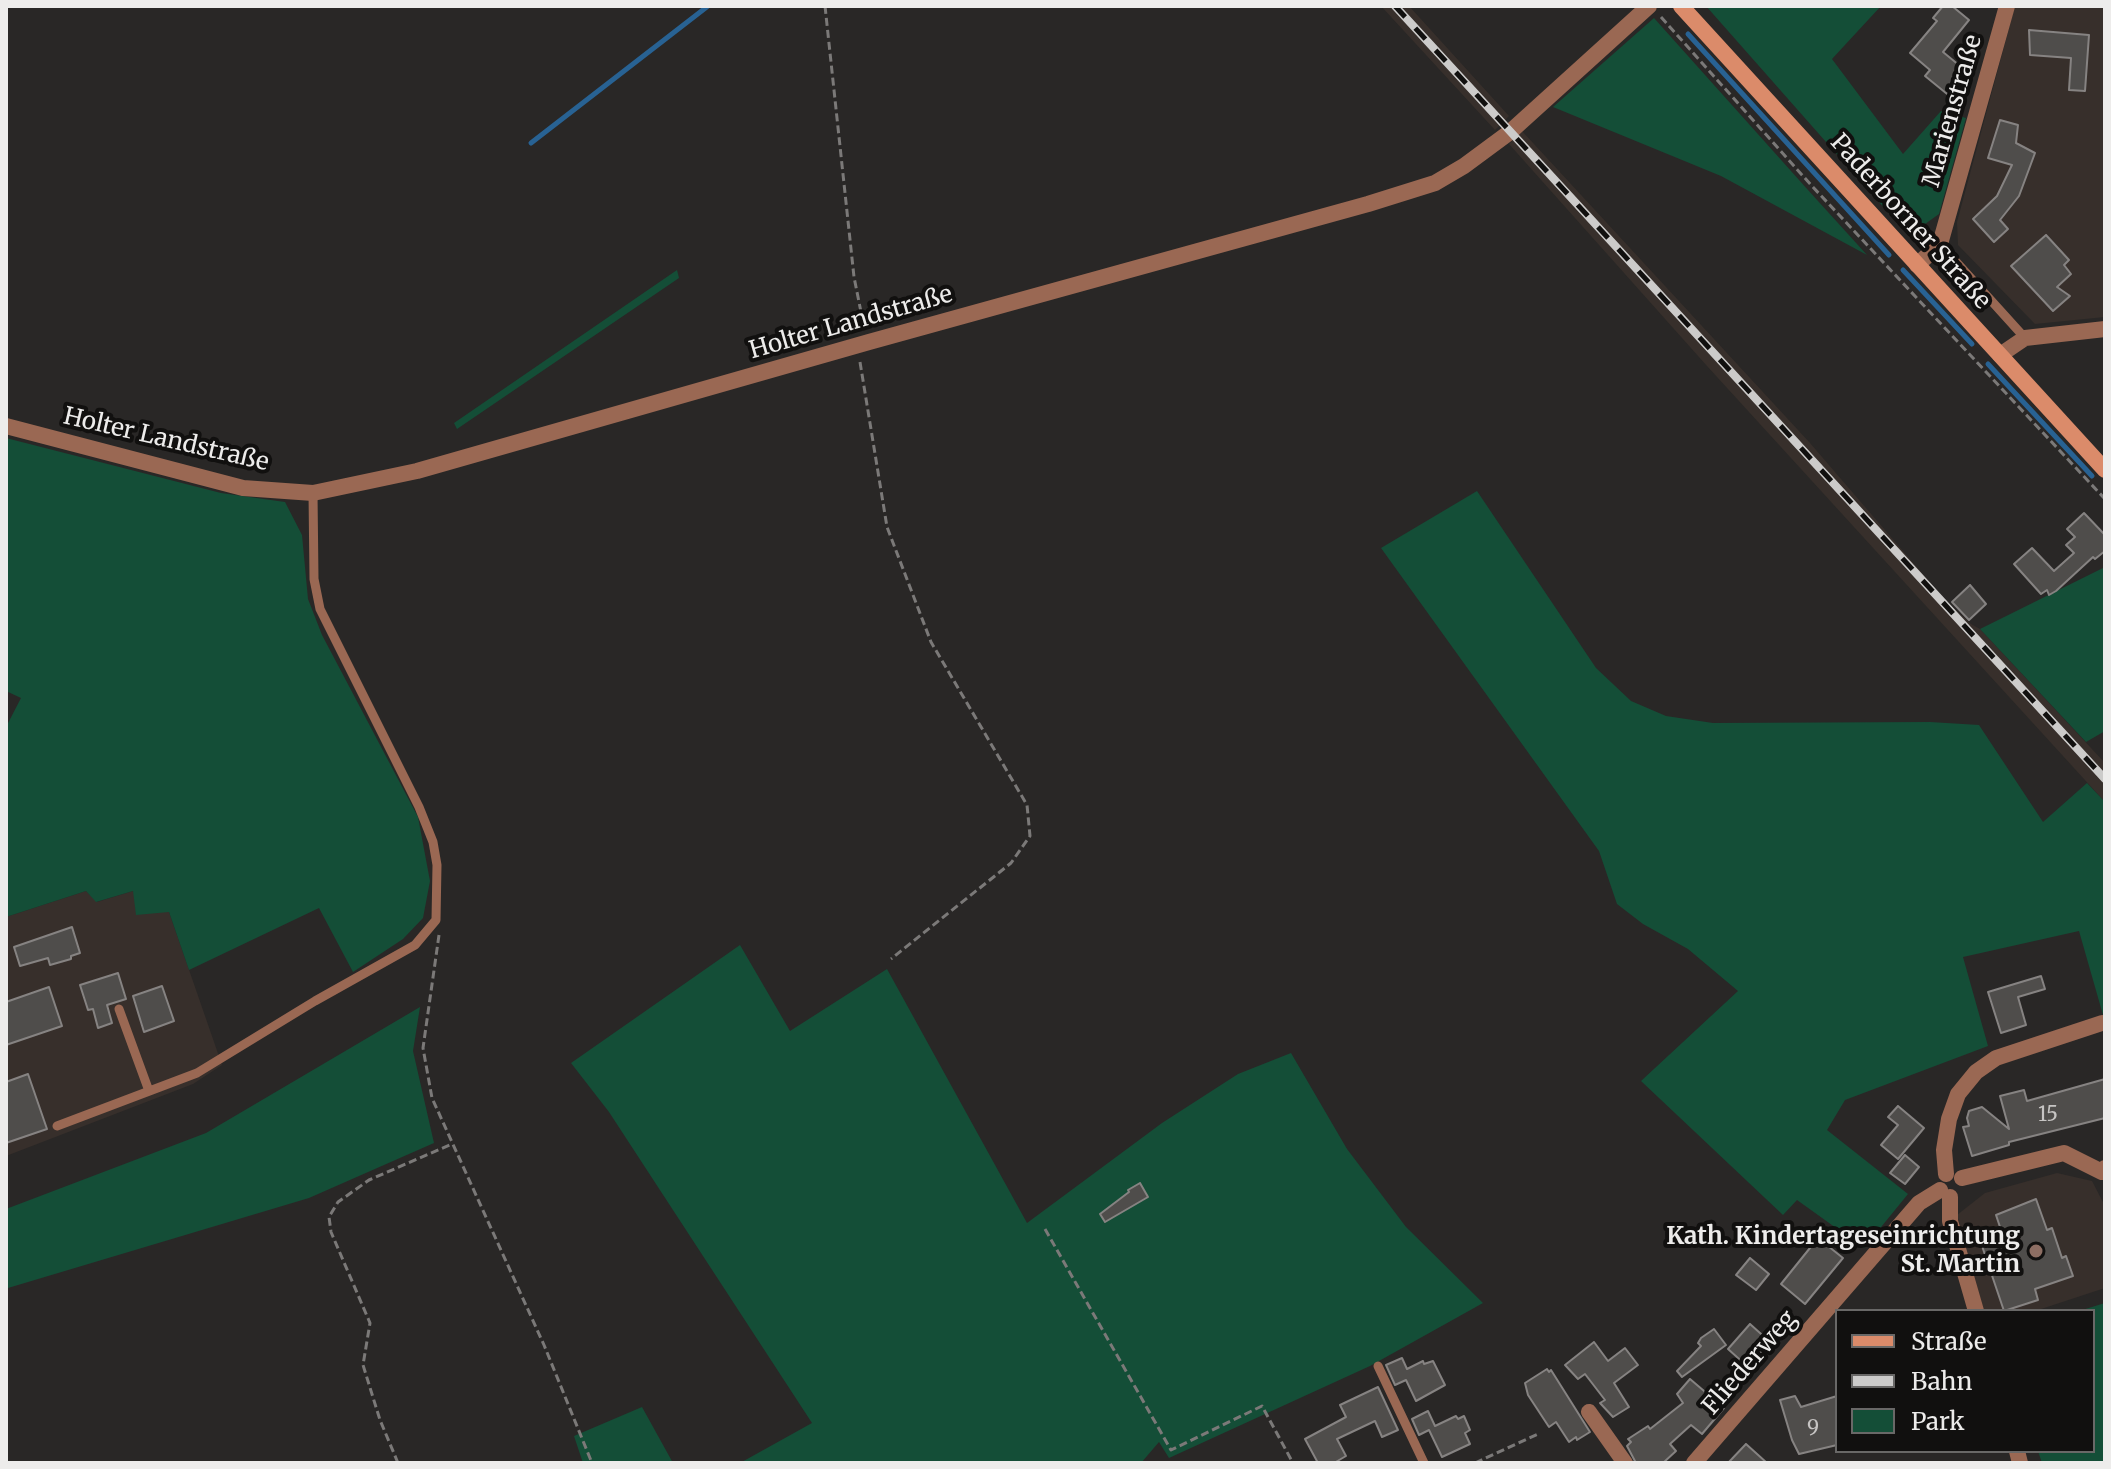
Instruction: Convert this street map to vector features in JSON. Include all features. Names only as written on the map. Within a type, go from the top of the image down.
[{"type":"main road","name":"Paderborner Straße","points":[[1681,6],[2105,470]]},
{"type":"street","name":"Marienstraße","points":[[1940,244],[2007,6]]},
{"type":"street","name":"Holter Landstraße","points":[[6,426],[243,488],[313,493],[417,471],[1435,183],[1510,132],[1655,12]]},
{"type":"street","points":[[1917,265],[1940,244]]},
{"type":"street","points":[[2000,355],[2025,338],[2105,329]]},
{"type":"street","points":[[1975,1309],[1950,1221],[1950,1185],[1944,1150],[1949,1119],[1958,1094],[1976,1072],[1996,1058],[2102,1023]]},
{"type":"street","points":[[1950,1185],[2064,1153],[2104,1173]]},
{"type":"street","name":"Fliederweg","points":[[1694,1463],[1919,1203],[1950,1185]]},
{"type":"street","points":[[1589,1412],[1625,1463]]},
{"type":"lane","points":[[1940,244],[2025,338]]},
{"type":"lane","points":[[57,1126],[197,1073],[415,945],[436,920],[437,865],[433,842],[419,807],[320,609],[314,579],[313,493]]},
{"type":"lane","points":[[119,1009],[149,1091]]},
{"type":"lane","points":[[1378,1366],[1424,1463]]},
{"type":"path","points":[[825,6],[854,277],[887,527],[931,642],[1027,805],[1030,836],[1011,863],[891,959]]},
{"type":"path","points":[[1655,12],[1811,185],[2105,499]]},
{"type":"path","points":[[436,920],[440,941],[423,1048],[432,1098],[544,1345],[592,1463]]},
{"type":"path","points":[[398,1463],[380,1420],[363,1365],[370,1323],[331,1232],[329,1217],[338,1202],[369,1180],[452,1144]]},
{"type":"path","points":[[1045,1229],[1171,1450],[1262,1406],[1293,1463]]},
{"type":"path","points":[[1475,1463],[1538,1434]]},
{"type":"shaded area","points":[[1381,6],[1409,6],[1509,116],[1495,130]]},
{"type":"shaded area","points":[[2015,6],[2105,6],[2105,317],[2035,324],[1958,245],[1957,222]]},
{"type":"shaded area","points":[[1522,131],[1810,443],[1946,601],[1980,629],[2105,763],[2105,802],[1509,144]]},
{"type":"shaded area","points":[[86,891],[97,902],[133,891],[169,912],[222,1065],[193,1084],[6,1156],[6,917]]},
{"type":"shaded area","name":"Kath. Kindertageseinrichtung St. Martin","points":[[2057,1173],[2092,1181],[2105,1206],[2105,1288],[2041,1309],[1983,1309],[1957,1215],[1985,1193]]},
{"type":"green space","points":[[1706,6],[1881,6],[1832,59],[1903,154],[1941,111],[1966,118],[1939,214],[1914,232],[1894,219]]},
{"type":"green space","points":[[1654,18],[1867,255],[1721,176],[1553,107]]},
{"type":"green space","points":[[677,270],[679,278],[457,429],[454,423]]},
{"type":"green space","points":[[6,438],[221,493],[285,502],[302,535],[308,599],[322,635],[418,817],[430,881],[423,918],[403,939],[353,972],[319,908],[189,970],[169,912],[136,915],[133,891],[96,902],[86,891],[6,917],[6,727],[21,698],[6,691]]},
{"type":"green space","points":[[1477,491],[1596,668],[1631,701],[1666,716],[1713,723],[1930,722],[1979,725],[2043,822],[2087,783],[2105,802],[2105,1014],[2079,931],[1963,957],[1988,1046],[1845,1100],[1827,1130],[1908,1194],[1864,1248],[1797,1200],[1783,1215],[1641,1081],[1738,991],[1688,949],[1643,924],[1617,904],[1599,851],[1381,548]]},
{"type":"green space","points":[[2105,567],[2105,731],[2086,742],[1980,629]]},
{"type":"green space","points":[[740,945],[790,1031],[887,969],[1027,1223],[1162,1123],[1238,1074],[1291,1053],[1347,1149],[1406,1227],[1483,1303],[1370,1366],[1169,1458],[1159,1442],[1141,1463],[740,1463],[812,1423],[609,1112],[571,1063]]},
{"type":"green space","points":[[420,1007],[413,1051],[434,1143],[309,1198],[8,1288],[6,1209],[206,1133]]},
{"type":"green space","points":[[2105,1303],[2105,1463],[2042,1463],[2039,1453],[2095,1453],[2095,1309],[2086,1309]]},
{"type":"green space","points":[[642,1407],[673,1463],[583,1463],[574,1436]]},
{"type":"building","points":[[1943,6],[1952,6],[1969,20],[1943,52],[1971,75],[1952,98],[1925,76],[1930,70],[1910,53],[1937,21],[1933,18]]},
{"type":"building","points":[[2029,30],[2089,35],[2085,91],[2069,90],[2071,58],[2030,55]]},
{"type":"building","points":[[2000,120],[2018,125],[2016,143],[2035,153],[2019,196],[2000,220],[2008,229],[1994,242],[1973,219],[1997,196],[2012,165],[1988,158]]},
{"type":"building","points":[[2046,235],[2069,260],[2064,265],[2071,274],[2057,287],[2070,296],[2053,311],[2011,266]]},
{"type":"building","points":[[2084,513],[2105,535],[2105,551],[2095,559],[2093,557],[2056,591],[2049,595],[2047,590],[2041,594],[2014,564],[2032,548],[2054,571],[2074,553],[2066,545],[2075,537],[2067,529]]},
{"type":"building","points":[[1970,585],[1986,604],[1969,620],[1952,602]]},
{"type":"building","points":[[72,927],[80,953],[50,965],[48,958],[20,966],[14,947]]},
{"type":"building","points":[[118,973],[126,999],[107,1005],[112,1023],[98,1028],[93,1009],[88,1010],[80,985]]},
{"type":"building","points":[[2041,976],[2045,989],[2018,997],[2026,1025],[2001,1033],[1988,992]]},
{"type":"building","points":[[162,986],[174,1021],[144,1032],[133,996]]},
{"type":"building","points":[[49,987],[62,1026],[6,1045],[6,1002]]},
{"type":"building","points":[[28,1074],[47,1129],[6,1143],[6,1082]]},
{"type":"building","points":[[2105,1079],[2105,1118],[2009,1142],[2009,1145],[1972,1156],[1963,1127],[1969,1126],[1969,1111],[1982,1107],[2009,1129],[2000,1096],[2024,1090],[2027,1101]]},
{"type":"building","points":[[1898,1106],[1924,1128],[1898,1159],[1881,1145],[1898,1125],[1888,1117]]},
{"type":"building","points":[[1905,1155],[1919,1167],[1905,1184],[1890,1173]]},
{"type":"building","points":[[1140,1183],[1148,1197],[1105,1222],[1100,1214]]},
{"type":"building","points":[[2036,1199],[2047,1230],[2052,1228],[2062,1258],[2066,1256],[2073,1276],[2035,1289],[2038,1300],[2003,1309],[1980,1240],[2002,1233],[1996,1215]]},
{"type":"building","points":[[1818,1238],[1843,1258],[1805,1304],[1781,1284]]},
{"type":"building","points":[[1750,1258],[1769,1274],[1756,1290],[1736,1275]]},
{"type":"building","points":[[1750,1324],[1770,1342],[1748,1367],[1728,1349]]},
{"type":"building","points":[[1714,1329],[1726,1345],[1682,1377],[1677,1371],[1701,1346],[1698,1343],[1701,1338]]},
{"type":"building","points":[[1594,1342],[1608,1361],[1625,1348],[1638,1365],[1614,1383],[1629,1407],[1613,1417],[1600,1403],[1605,1400],[1585,1374],[1578,1379],[1565,1365]]},
{"type":"building","points":[[1402,1358],[1407,1369],[1423,1361],[1424,1364],[1433,1361],[1445,1385],[1416,1401],[1406,1380],[1395,1385],[1386,1365]]},
{"type":"building","points":[[1547,1369],[1549,1372],[1551,1370],[1590,1432],[1577,1440],[1576,1437],[1569,1442],[1556,1422],[1549,1427],[1528,1395],[1525,1383]]},
{"type":"building","points":[[1690,1379],[1724,1408],[1702,1434],[1691,1425],[1670,1444],[1676,1451],[1663,1463],[1636,1463],[1627,1446],[1631,1442],[1628,1439],[1648,1426],[1650,1429],[1683,1403],[1677,1394]]},
{"type":"building","points":[[1378,1387],[1398,1430],[1382,1437],[1375,1421],[1337,1439],[1346,1456],[1334,1463],[1318,1463],[1305,1439],[1346,1417],[1340,1405]]},
{"type":"building","points":[[1795,1396],[1801,1407],[1835,1397],[1835,1445],[1799,1454],[1780,1400]]},
{"type":"building","points":[[1428,1411],[1435,1426],[1456,1416],[1458,1419],[1464,1416],[1470,1430],[1465,1433],[1470,1444],[1442,1457],[1429,1430],[1419,1435],[1412,1419]]},
{"type":"building","points":[[1746,1444],[1767,1463],[1728,1463]]},
{"type":"waterway","points":[[531,143],[708,6]]},
{"type":"waterway","points":[[1688,34],[1889,255]]},
{"type":"waterway","points":[[1903,270],[1972,344]]},
{"type":"waterway","points":[[1988,364],[2092,476]]},
{"type":"railway","points":[[1395,6],[2105,779]]},
{"type":"place","name":"Kath. Kindertageseinrichtung St. Martin","points":[[2036,1251]]}]
